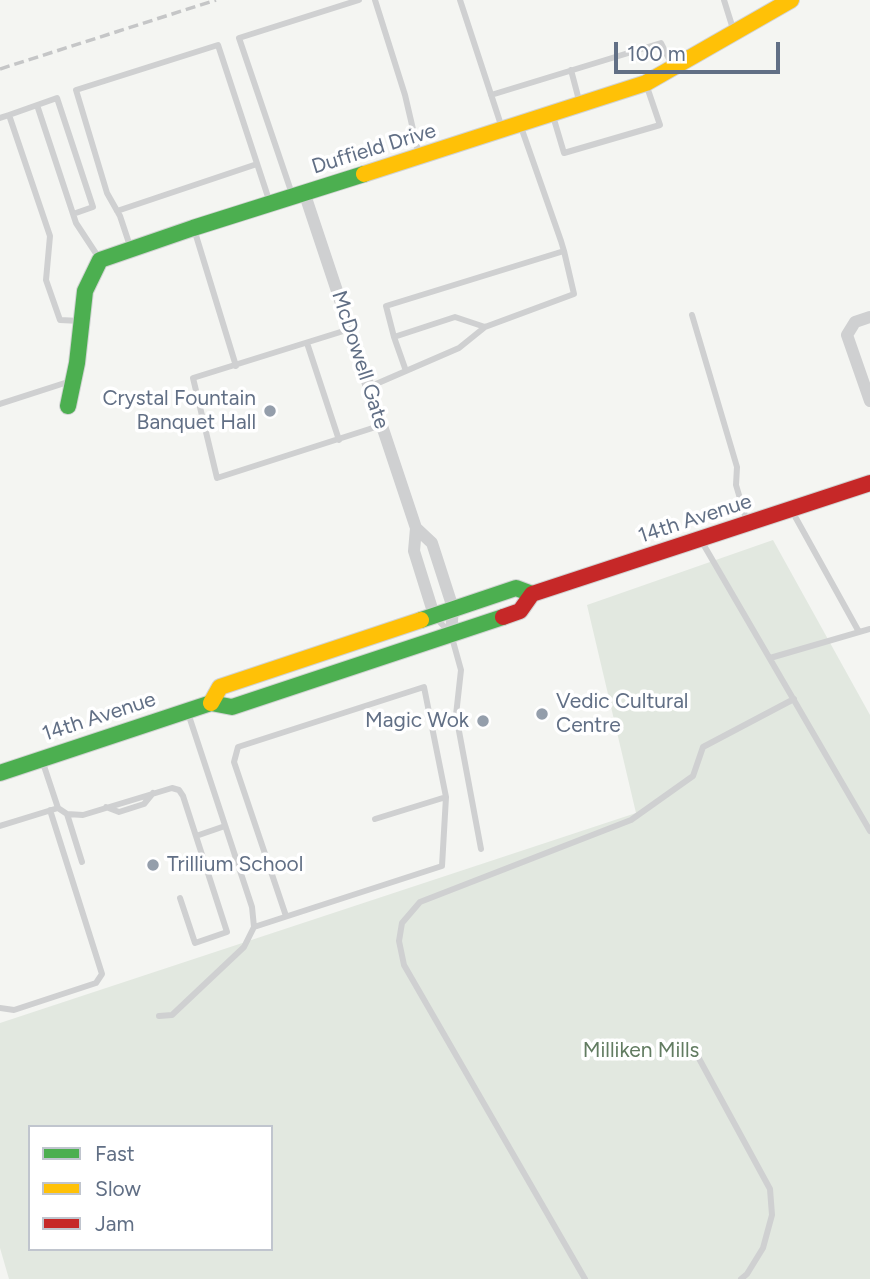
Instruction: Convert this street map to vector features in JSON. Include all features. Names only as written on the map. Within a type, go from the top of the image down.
[{"type":"main road","name":"Duffield Drive","points":[[100,260],[646,83],[791,0]]},
{"type":"main road","points":[[68,406],[74,380],[85,291],[100,260]]},
{"type":"main road","name":"14th Avenue","points":[[0,773],[211,703],[232,707],[520,611],[532,594],[870,483]]},
{"type":"main road","name":"14th Avenue","points":[[211,703],[220,687],[516,588],[532,594]]},
{"type":"street","name":"McDowell Gate","points":[[298,194],[350,329],[416,528],[414,551],[434,615]]},
{"type":"street","points":[[870,317],[855,322],[847,335],[870,401]]},
{"type":"street","name":"McDowell Gate","points":[[416,528],[432,544],[453,608],[451,634]]},
{"type":"lane","points":[[298,194],[239,38],[359,0]]},
{"type":"lane","points":[[375,0],[405,95],[420,156]]},
{"type":"lane","points":[[460,0],[503,131]]},
{"type":"lane","points":[[724,0],[734,32]]},
{"type":"lane","points":[[491,95],[661,43],[673,66]]},
{"type":"lane","points":[[131,248],[107,193],[76,90],[218,45],[270,204]]},
{"type":"lane","points":[[571,70],[580,105]]},
{"type":"lane","points":[[553,115],[564,153],[660,125],[646,83]]},
{"type":"lane","points":[[0,118],[57,99],[93,207],[73,214]]},
{"type":"lane","points":[[37,105],[73,214],[81,233],[100,260]]},
{"type":"lane","points":[[9,115],[50,236],[46,280],[60,320],[82,321]]},
{"type":"lane","points":[[369,387],[459,348],[485,327],[574,293],[564,251],[521,125]]},
{"type":"lane","points":[[117,211],[257,164]]},
{"type":"lane","points":[[193,228],[236,366]]},
{"type":"lane","points":[[405,371],[386,306],[564,251]]},
{"type":"lane","points":[[692,315],[737,467],[736,485],[747,524]]},
{"type":"lane","points":[[394,337],[455,317],[485,327]]},
{"type":"lane","points":[[350,329],[192,378],[217,478],[382,425]]},
{"type":"lane","points":[[307,343],[339,440]]},
{"type":"lane","points":[[0,404],[74,380]]},
{"type":"lane","points":[[791,510],[859,632]]},
{"type":"lane","points":[[701,540],[870,831]]},
{"type":"lane","points":[[434,615],[451,634],[461,670],[456,715],[481,849]]},
{"type":"lane","points":[[770,658],[870,629]]},
{"type":"lane","points":[[254,927],[442,866],[446,797],[424,687],[238,747],[234,762],[286,916]]},
{"type":"lane","points":[[585,1279],[404,965],[399,941],[402,923],[420,902],[631,820],[693,776],[703,747],[794,699]]},
{"type":"lane","points":[[159,1017],[172,1015],[244,947],[254,927],[252,907],[187,710]]},
{"type":"lane","points":[[42,758],[58,808],[67,814],[83,815],[172,788],[179,790],[226,932],[195,943],[180,898]]},
{"type":"lane","points":[[375,819],[446,797]]},
{"type":"lane","points":[[0,826],[58,808]]},
{"type":"lane","points":[[0,1008],[14,1010],[96,983],[102,974],[50,810]]},
{"type":"lane","points":[[67,814],[82,862]]},
{"type":"lane","points":[[196,836],[225,826]]},
{"type":"lane","points":[[696,1053],[770,1189],[772,1214],[763,1248],[741,1279]]},
{"type":"green space","name":"Milliken Mills","points":[[773,540],[870,715],[870,1279],[9,1279],[0,1248],[0,1023],[636,813],[587,605]]},
{"type":"railway","points":[[0,69],[216,0]]},
{"type":"traffic: fast","points":[[68,406],[77,363],[85,291],[100,260],[364,174]]},
{"type":"traffic: fast","points":[[421,620],[516,588],[532,594]]},
{"type":"traffic: fast","points":[[0,773],[211,703],[232,707],[503,617]]},
{"type":"traffic: slow","points":[[364,174],[646,83],[791,0]]},
{"type":"traffic: slow","points":[[211,703],[220,687],[421,620]]},
{"type":"traffic: jam","points":[[503,617],[520,611],[532,594],[870,483]]},
{"type":"place","name":"Crystal Fountain Banquet Hall","points":[[270,411]]},
{"type":"place","name":"Vedic Cultural Centre","points":[[542,714]]},
{"type":"place","name":"Magic Wok","points":[[483,721]]},
{"type":"place","name":"Trillium School","points":[[153,865]]}]
